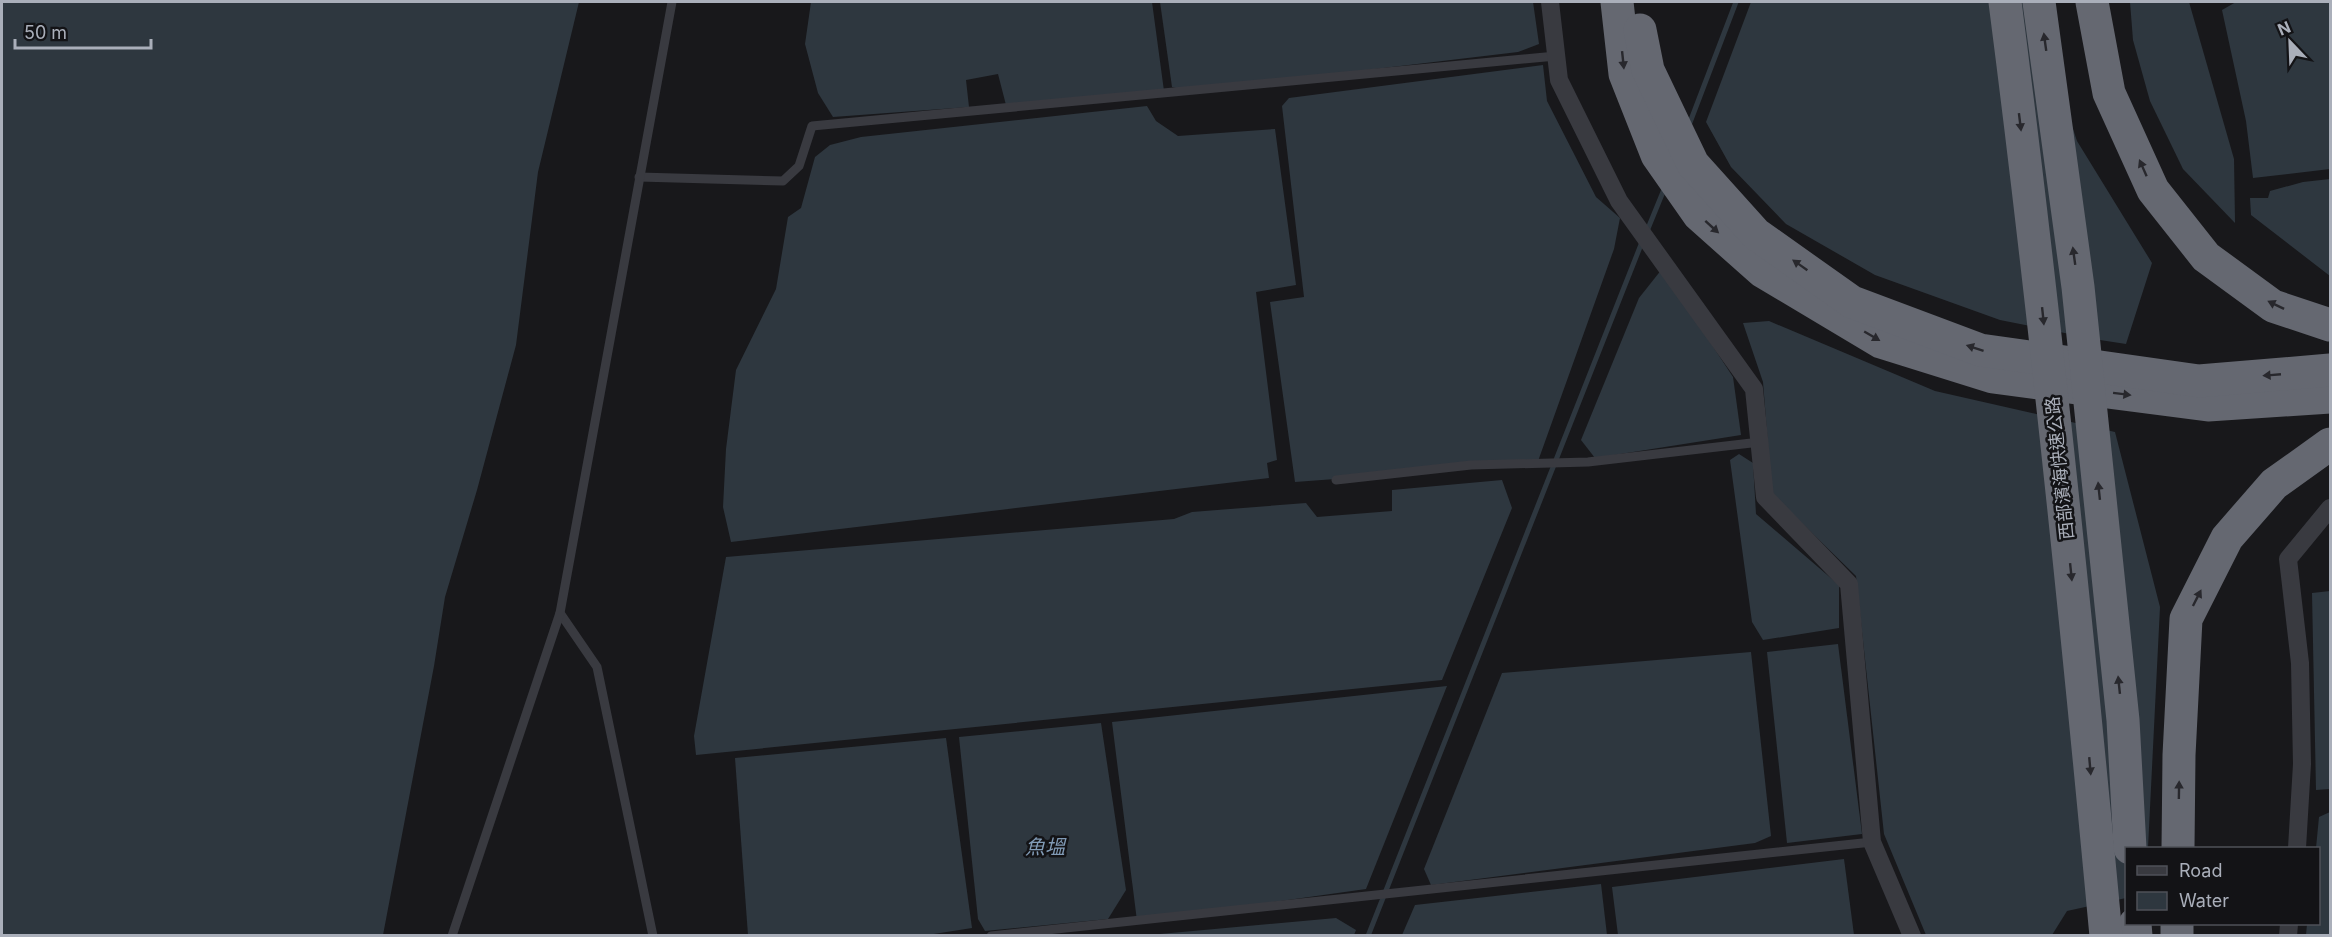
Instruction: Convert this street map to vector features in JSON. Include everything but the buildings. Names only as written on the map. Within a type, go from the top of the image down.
[{"type":"highway","points":[[1617,2],[1625,74],[1657,155],[1694,164],[1756,234],[1852,302],[1980,350],[2199,381],[2331,370]]},
{"type":"highway","points":[[1634,2],[1648,70],[1676,158],[1699,215],[1762,271],[1881,342],[1993,377],[2196,404],[2331,397]]},
{"type":"highway","points":[[1995,2],[2015,78]]},
{"type":"highway","name":"西部濱海快速公路","points":[[2005,2],[2036,244],[2083,687],[2106,936]]},
{"type":"highway","name":"西部濱海快速公路","points":[[2039,2],[2078,287],[2123,720],[2130,847]]},
{"type":"highway","points":[[2092,2],[2109,93],[2153,190],[2206,257],[2273,306],[2331,325]]},
{"type":"highway","points":[[2178,847],[2179,755],[2186,619],[2227,538],[2274,484],[2331,444]]},
{"type":"street","points":[[1550,2],[1559,80],[1619,201],[1754,389],[1765,497],[1849,584],[1872,842],[1912,936]]},
{"type":"street","points":[[2296,847],[2302,764],[2300,663],[2288,559],[2331,508]]},
{"type":"lane","points":[[452,936],[560,613],[672,2]]},
{"type":"lane","points":[[639,177],[783,181],[799,166],[812,126],[1556,56]]},
{"type":"lane","points":[[1336,480],[1471,465],[1588,462],[1760,442]]},
{"type":"lane","points":[[560,613],[597,667],[653,936]]},
{"type":"lane","points":[[991,936],[1872,842]]},
{"type":"water","points":[[2,2],[579,2],[538,172],[516,345],[445,597],[383,935],[2,935]]},
{"type":"water","points":[[811,2],[1152,2],[1164,91],[1006,105],[998,74],[966,80],[969,107],[833,117],[818,93],[805,44]]},
{"type":"water","points":[[1160,2],[1533,2],[1539,44],[1518,52],[1190,91],[1172,87]]},
{"type":"water","points":[[1751,2],[2031,2],[2077,141],[2152,263],[2126,344],[2000,320],[1875,275],[1786,224],[1731,167],[1706,122]]},
{"type":"water","points":[[2130,2],[2189,2],[2234,159],[2235,223],[2183,169],[2150,101],[2133,40]]},
{"type":"water","points":[[2236,2],[2330,2],[2330,169],[2253,178],[2246,121],[2222,10]]},
{"type":"water","points":[[1543,65],[1547,101],[1596,197],[1620,218],[1614,249],[1537,464],[1295,482],[1270,302],[1304,297],[1282,106],[1289,98]]},
{"type":"water","points":[[1147,106],[1156,121],[1178,136],[1275,129],[1296,285],[1256,292],[1277,460],[1267,463],[1269,478],[731,542],[723,507],[726,449],[736,370],[776,289],[788,217],[801,208],[815,157],[830,145],[861,137]]},
{"type":"water","points":[[2330,179],[2330,276],[2251,215],[2250,198],[2268,198],[2270,191],[2303,182]]},
{"type":"water","points":[[1662,269],[1733,377],[1741,435],[1595,458],[1581,440],[1639,298]]},
{"type":"water","points":[[1769,321],[1935,391],[2115,432],[2160,607],[2148,847],[2125,847],[2125,898],[2067,911],[2052,935],[1926,935],[1884,834],[1856,576],[1772,494],[1763,382],[1743,323]]},
{"type":"water","points":[[1739,454],[1753,463],[1756,514],[1839,585],[1839,628],[1763,640],[1752,622],[1730,460]]},
{"type":"water","points":[[1502,480],[1512,508],[1442,680],[696,755],[694,736],[726,557],[1174,519],[1192,512],[1306,503],[1317,517],[1392,511],[1392,490]]},
{"type":"water","points":[[2330,591],[2330,789],[2316,790],[2312,593]]},
{"type":"water","points":[[1838,644],[1862,834],[1787,843],[1767,652]]},
{"type":"water","points":[[1751,652],[1771,836],[1755,843],[1431,885],[1424,869],[1502,673]]},
{"type":"water","points":[[1447,686],[1366,889],[1137,921],[1112,722]]},
{"type":"water","name":"魚塭","points":[[1101,723],[1126,890],[1108,919],[985,931],[978,919],[959,737]]},
{"type":"water","points":[[946,738],[972,928],[921,936],[748,935],[735,758]]},
{"type":"water","points":[[2330,812],[2330,935],[2306,935],[2307,925],[2320,925],[2320,847],[2316,847],[2319,817]]},
{"type":"water","points":[[1844,859],[1854,935],[1618,935],[1612,887]]},
{"type":"water","points":[[1601,884],[1607,935],[1402,935],[1415,905]]},
{"type":"water","points":[[1336,918],[1356,930],[1354,935],[1149,935]]},
{"type":"waterway","points":[[1689,125],[1736,2]]},
{"type":"waterway","points":[[1647,231],[1665,187]]},
{"type":"waterway","points":[[1368,936],[1642,242]]}]
